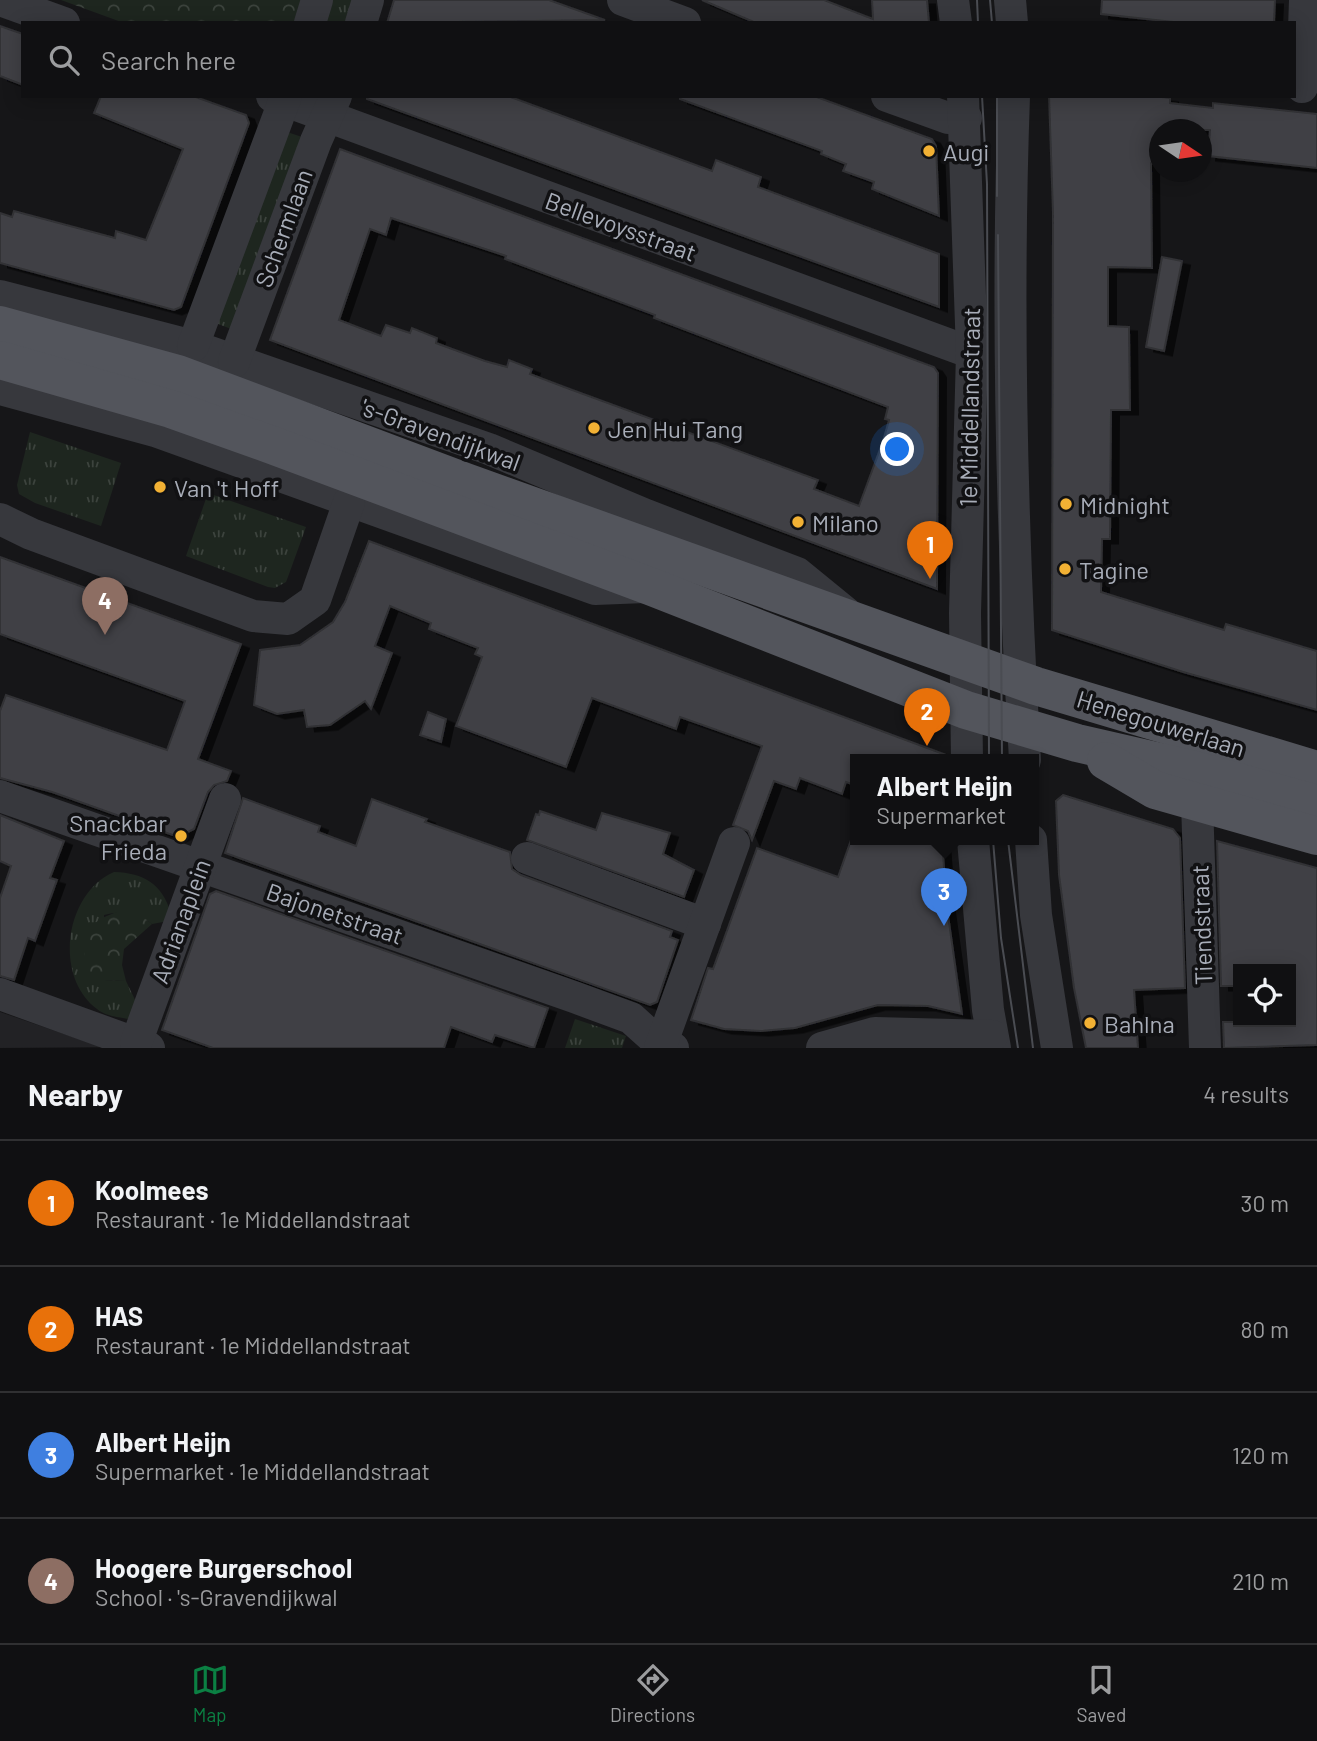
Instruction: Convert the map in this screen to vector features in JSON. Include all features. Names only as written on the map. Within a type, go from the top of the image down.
[{"type":"main road","name":"'s-Gravendijkwal","points":[[0,325],[178,374],[1021,680]]},
{"type":"main road","points":[[0,384],[183,414],[652,587],[966,710]]},
{"type":"main road","name":"Henegouwerlaan","points":[[1021,680],[1312,766]]},
{"type":"main road","name":"Henegouwerlaan","points":[[966,710],[1024,744],[1077,743],[1195,770],[1317,804]]},
{"type":"main road","name":"Henegouwerlaan","points":[[1077,743],[1155,790],[1317,836]]},
{"type":"street","points":[[0,0],[58,21]]},
{"type":"street","points":[[311,21],[317,0]]},
{"type":"street","points":[[362,21],[368,0]]},
{"type":"street","points":[[623,0],[680,21]]},
{"type":"street","points":[[953,0],[956,21]]},
{"type":"street","points":[[1010,0],[1012,21]]},
{"type":"street","points":[[1304,87],[1305,0]]},
{"type":"street","name":"Schermlaan","points":[[193,346],[281,98]]},
{"type":"street","name":"Bellevoysstraat","points":[[286,98],[332,107],[972,354]]},
{"type":"street","points":[[893,98],[948,118],[964,107]]},
{"type":"street","name":"1e Middellandstraat","points":[[1014,98],[1011,195],[1012,416],[1024,744]]},
{"type":"street","name":"Schermlaan","points":[[234,362],[316,141],[332,107]]},
{"type":"street","name":"1e Middellandstraat","points":[[964,107],[972,354],[965,661],[967,754]]},
{"type":"street","name":"'s-Gravendijkwal","points":[[0,296],[193,346],[489,449],[646,515],[797,573],[858,623]]},
{"type":"street","points":[[0,384],[155,431],[595,589],[652,587]]},
{"type":"street","points":[[0,519],[31,534],[253,616],[288,619],[315,600],[349,502]]},
{"type":"street","name":"Bajonetstraat","points":[[0,796],[632,1018],[665,1047]]},
{"type":"street","name":"Adrianaplein","points":[[128,1044],[225,799]]},
{"type":"street","name":"Tiendstraat","points":[[1197,802],[1205,1048]]},
{"type":"street","points":[[665,1047],[734,844]]},
{"type":"street","points":[[822,1048],[875,1033],[994,1042],[974,845]]},
{"type":"street","points":[[1031,845],[1036,915],[1057,1048]]},
{"type":"street","points":[[527,858],[705,925]]},
{"type":"street","points":[[0,995],[128,1044]]},
{"type":"shaded area","points":[[0,1012],[102,1047],[0,1048]]},
{"type":"green space","points":[[61,0],[306,0],[299,21],[119,21]]},
{"type":"green space","points":[[331,0],[358,0],[352,21],[324,21]]},
{"type":"green space","points":[[284,131],[305,138],[239,332],[213,322]]},
{"type":"green space","points":[[30,432],[121,463],[101,526],[35,503],[19,494],[17,485]]},
{"type":"green space","points":[[208,493],[306,527],[286,582],[275,588],[268,587],[186,556]]},
{"type":"green space","points":[[114,872],[134,875],[150,882],[163,894],[171,913],[168,921],[152,924],[141,916],[130,913],[104,915],[104,980],[126,981],[138,1006],[135,1016],[128,1019],[100,1011],[83,995],[74,977],[70,957],[75,916],[84,898],[97,883]]},
{"type":"green space","points":[[121,911],[138,913],[152,924],[124,949],[122,965],[126,981],[104,980],[90,973],[84,951],[85,941],[92,926]]},
{"type":"green space","points":[[575,1019],[626,1036],[622,1048],[565,1048]]},
{"type":"building","points":[[394,0],[549,0],[605,20],[532,21],[388,21]]},
{"type":"building","points":[[702,0],[824,0],[873,19],[872,0],[927,0],[929,21],[751,21]]},
{"type":"building","points":[[1102,0],[1275,0],[1274,21],[1164,21],[1101,14]]},
{"type":"building","points":[[0,26],[21,33],[21,84],[0,76]]},
{"type":"building","points":[[100,98],[199,98],[246,115],[249,123],[181,307],[174,310],[0,263],[0,213],[12,217],[14,211],[115,238],[116,231],[146,240],[183,149],[94,113]]},
{"type":"building","points":[[513,98],[712,171],[716,160],[761,177],[758,187],[939,254],[939,307],[367,99]]},
{"type":"building","points":[[819,98],[932,139],[936,146],[939,216],[872,189],[874,182],[843,171],[846,164],[821,154],[822,151],[680,99]]},
{"type":"building","points":[[1049,98],[1170,98],[1170,103],[1213,108],[1213,103],[1317,114],[1317,168],[1212,156],[1212,119],[1149,119],[1152,268],[1108,267],[1108,326],[1129,327],[1130,410],[1111,410],[1110,539],[1102,539],[1101,592],[1224,630],[1226,624],[1317,651],[1317,710],[1183,672],[1052,630],[1053,213]]},
{"type":"building","points":[[340,149],[934,367],[938,373],[937,589],[270,340]],"holes":[[[391,218],[506,256],[505,259],[655,315],[654,318],[888,407],[885,419],[889,420],[883,441],[859,506],[814,489],[818,480],[530,374],[532,369],[509,360],[507,367],[485,361],[436,343],[437,338],[412,328],[410,333],[386,325],[381,336],[339,320],[370,229],[386,235]]]},
{"type":"building","points":[[1162,257],[1182,261],[1164,351],[1146,347]]},
{"type":"building","points":[[369,541],[944,754],[850,754],[850,783],[846,782],[842,794],[800,778],[796,789],[774,781],[752,840],[748,831],[733,825],[762,746],[680,717],[676,729],[592,698],[566,767],[456,726],[482,657],[475,654],[478,648],[429,629],[431,623],[390,606],[375,646],[392,653],[371,709],[365,701],[330,725],[307,727],[304,710],[277,714],[254,705],[260,650],[300,645],[333,622],[345,602]]},
{"type":"building","points":[[0,557],[241,644],[198,759],[231,771],[227,781],[214,785],[208,792],[194,829],[178,837],[52,792],[0,778],[0,711],[6,695],[167,750],[185,701],[0,634]]},
{"type":"building","points":[[428,712],[446,719],[441,742],[420,735]]},
{"type":"building","points":[[1063,795],[1173,829],[1180,838],[1185,988],[1134,990],[1138,1048],[1086,1048],[1074,988],[1059,875],[1056,801]]},
{"type":"building","points":[[243,798],[320,826],[318,832],[356,846],[372,799],[427,819],[425,822],[510,852],[512,869],[521,875],[672,931],[670,937],[678,940],[657,1002],[650,1005],[225,853]]},
{"type":"building","points":[[540,811],[596,830],[602,813],[670,833],[663,854],[694,870],[684,897],[527,840],[536,814],[539,815]]},
{"type":"building","points":[[0,815],[64,841],[50,878],[57,880],[35,941],[28,938],[14,980],[0,976],[0,898],[11,866],[0,861]]},
{"type":"building","points":[[1217,841],[1317,868],[1317,1045],[1224,1048],[1223,1022],[1233,1022],[1233,1027],[1296,1027],[1296,964],[1233,964],[1233,986],[1221,986]]},
{"type":"building","points":[[850,843],[850,845],[942,845],[947,908],[962,1014],[928,1006],[878,1005],[795,1028],[761,1031],[724,1029],[691,1020],[708,968],[713,969],[757,848],[838,877]]},
{"type":"building","points":[[216,891],[548,1008],[534,1048],[495,1035],[492,1042],[451,1027],[444,1048],[213,1048],[162,1030],[210,894]]},
{"type":"tram line","points":[[977,0],[978,21]]},
{"type":"tram line","points":[[990,0],[992,21]]},
{"type":"tram line","points":[[982,98],[987,184],[989,754]]},
{"type":"tram line","points":[[997,98],[997,196]]},
{"type":"tram line","points":[[998,235],[1002,754]]},
{"type":"tram line","points":[[993,845],[1001,938],[1018,1048]]},
{"type":"tram line","points":[[1009,845],[1033,1048]]},
{"type":"place","name":"Augi","points":[[929,151]]},
{"type":"place","name":"Jen Hui Tang","points":[[594,428]]},
{"type":"place","name":"Van 't Hoff","points":[[160,487]]},
{"type":"place","name":"Midnight","points":[[1066,504]]},
{"type":"place","name":"Milano","points":[[798,522]]},
{"type":"place","name":"Tagine","points":[[1065,569]]},
{"type":"place","name":"Koolmees","points":[[930,579]]},
{"type":"place","name":"Hoogere Burgerschool","points":[[105,635]]},
{"type":"place","name":"HAS","points":[[927,746]]},
{"type":"place","name":"Snackbar Frieda","points":[[181,836]]},
{"type":"place","name":"Albert Heijn","points":[[944,926]]},
{"type":"place","name":"Bahlna","points":[[1090,1023]]}]
